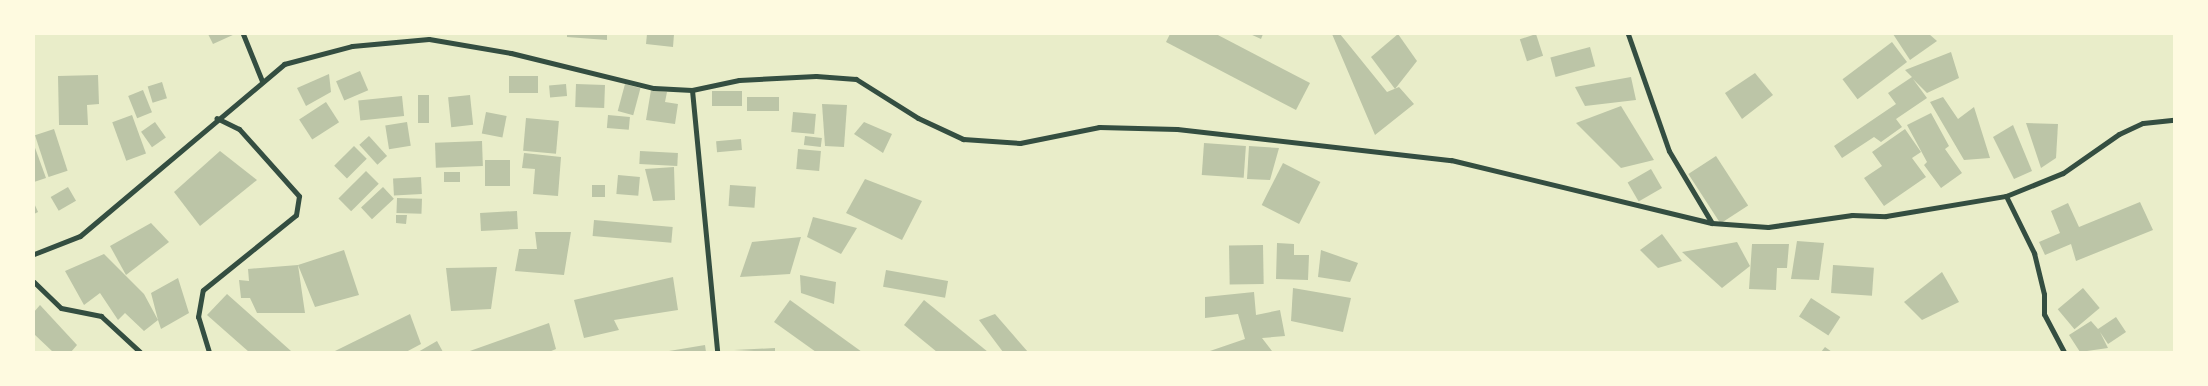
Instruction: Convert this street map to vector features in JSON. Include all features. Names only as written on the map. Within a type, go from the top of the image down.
[{"type":"street","points":[[242,34],[262,81]]},
{"type":"street","points":[[1628,34],[1669,151],[1712,223]]},
{"type":"street","points":[[34,254],[80,236],[189,146],[216,118],[262,81],[311,53],[392,40],[429,39],[511,52],[654,88],[692,90],[739,80],[856,79],[918,118],[963,139],[1020,143],[1099,127],[1176,128],[1451,160],[1712,223],[1768,227],[1852,215],[1886,216],[2006,196],[2063,173],[2119,134],[2143,124],[2174,120]]},
{"type":"street","points":[[692,90],[717,352]]},
{"type":"street","points":[[209,352],[198,317],[203,290],[296,215],[299,196],[239,129],[216,118]]},
{"type":"street","points":[[2006,196],[2034,253],[2044,294],[2044,314],[2064,352]]},
{"type":"street","points":[[34,282],[62,308],[101,316],[140,352]]},
{"type":"building","points":[[208,34],[235,34],[213,44]]},
{"type":"building","points":[[567,34],[607,34],[607,40],[567,37]]},
{"type":"building","points":[[647,34],[674,34],[673,47],[646,44]]},
{"type":"building","points":[[1170,34],[1216,34],[1310,83],[1296,110],[1166,42]]},
{"type":"building","points":[[1250,34],[1263,34],[1261,39]]},
{"type":"building","points":[[1332,34],[1340,34],[1387,92],[1399,87],[1414,104],[1375,135]]},
{"type":"building","points":[[1398,34],[1417,61],[1395,89],[1371,57]]},
{"type":"building","points":[[1536,34],[1543,56],[1527,61],[1520,39]]},
{"type":"building","points":[[1893,34],[1929,34],[1937,41],[1910,60]]},
{"type":"building","points":[[1892,42],[1907,62],[1858,99],[1842,79]]},
{"type":"building","points":[[1590,47],[1595,66],[1556,77],[1550,58]]},
{"type":"building","points":[[1951,52],[1959,78],[1927,93],[1913,79],[1927,98],[1896,119],[1902,127],[1881,142],[1874,137],[1842,158],[1834,146],[1896,104],[1888,93],[1912,77],[1905,70]]},
{"type":"building","points":[[360,71],[368,90],[344,100],[336,81]]},
{"type":"building","points":[[1755,73],[1773,95],[1742,119],[1725,93]]},
{"type":"building","points":[[329,74],[331,92],[306,106],[297,88]]},
{"type":"building","points":[[98,75],[99,104],[87,105],[88,125],[59,125],[58,76]]},
{"type":"building","points":[[509,76],[538,76],[538,93],[509,93]]},
{"type":"building","points":[[1631,77],[1636,100],[1585,106],[1575,87]]},
{"type":"building","points":[[162,82],[167,98],[153,103],[148,86]]},
{"type":"building","points":[[566,84],[567,96],[550,97],[549,85]]},
{"type":"building","points":[[576,84],[605,85],[604,108],[575,107]]},
{"type":"building","points":[[625,84],[640,88],[633,115],[618,111]]},
{"type":"building","points":[[143,90],[152,112],[137,118],[128,96]]},
{"type":"building","points":[[651,90],[667,92],[665,102],[678,104],[675,124],[646,120]]},
{"type":"building","points":[[712,91],[742,91],[742,106],[712,106]]},
{"type":"building","points":[[418,95],[429,95],[429,123],[418,123]]},
{"type":"building","points":[[470,95],[473,125],[451,127],[448,97]]},
{"type":"building","points":[[402,96],[404,116],[360,120],[358,101]]},
{"type":"building","points":[[747,97],[779,97],[779,111],[747,111]]},
{"type":"building","points":[[1943,97],[1958,119],[1974,107],[1990,158],[1964,160],[1930,102]]},
{"type":"building","points":[[326,102],[339,122],[312,140],[299,119]]},
{"type":"building","points":[[822,104],[847,105],[844,147],[825,146]]},
{"type":"building","points":[[1621,106],[1654,160],[1621,168],[1576,123]]},
{"type":"building","points":[[486,112],[507,116],[502,138],[482,134]]},
{"type":"building","points":[[793,112],[816,114],[814,134],[791,132]]},
{"type":"building","points":[[1931,113],[1949,146],[1945,149],[1962,173],[1941,188],[1924,165],[1927,162],[1907,125]]},
{"type":"building","points":[[132,115],[146,154],[126,161],[112,122]]},
{"type":"building","points":[[608,115],[630,117],[629,130],[607,128]]},
{"type":"building","points":[[526,118],[559,121],[556,154],[523,151]]},
{"type":"building","points":[[155,122],[166,138],[152,147],[141,132]]},
{"type":"building","points":[[407,122],[411,146],[389,149],[385,125]]},
{"type":"building","points":[[864,122],[892,134],[883,153],[854,134]]},
{"type":"building","points":[[2026,123],[2058,124],[2056,158],[2041,168]]},
{"type":"building","points":[[2013,125],[2032,171],[2014,179],[1993,137]]},
{"type":"building","points":[[54,129],[68,171],[49,177],[35,135]]},
{"type":"building","points":[[1905,129],[1921,152],[1912,158],[1926,177],[1884,206],[1864,178],[1882,166],[1872,152]]},
{"type":"building","points":[[369,136],[387,156],[377,165],[359,145]]},
{"type":"building","points":[[805,136],[822,138],[821,147],[804,145]]},
{"type":"building","points":[[741,139],[742,150],[717,152],[716,141]]},
{"type":"building","points":[[482,141],[483,166],[436,168],[435,143]]},
{"type":"building","points":[[1204,143],[1246,146],[1244,178],[1202,175]]},
{"type":"building","points":[[34,145],[46,178],[34,182]]},
{"type":"building","points":[[354,146],[367,159],[347,179],[334,166]]},
{"type":"building","points":[[1249,146],[1279,148],[1270,180],[1247,179]]},
{"type":"building","points":[[798,149],[821,151],[819,171],[796,169]]},
{"type":"building","points":[[220,151],[257,180],[200,226],[174,192]]},
{"type":"building","points":[[640,151],[678,153],[677,166],[639,164]]},
{"type":"building","points":[[524,153],[561,157],[558,196],[533,194],[535,169],[522,168]]},
{"type":"building","points":[[1716,156],[1748,205],[1720,223],[1688,174]]},
{"type":"building","points":[[485,160],[510,160],[510,186],[485,186]]},
{"type":"building","points":[[1283,163],[1320,182],[1299,224],[1262,205]]},
{"type":"building","points":[[674,167],[675,200],[653,201],[645,169]]},
{"type":"building","points":[[1651,169],[1662,188],[1639,202],[1628,182]]},
{"type":"building","points":[[366,171],[379,184],[351,211],[338,199]]},
{"type":"building","points":[[444,172],[460,172],[460,182],[444,182]]},
{"type":"building","points":[[618,175],[640,177],[638,196],[616,194]]},
{"type":"building","points":[[421,177],[422,194],[394,195],[393,178]]},
{"type":"building","points":[[865,179],[922,201],[902,240],[846,213]]},
{"type":"building","points":[[592,185],[605,185],[605,197],[592,197]]},
{"type":"building","points":[[730,185],[756,187],[754,208],[729,206]]},
{"type":"building","points":[[68,187],[76,201],[59,211],[51,197]]},
{"type":"building","points":[[383,187],[394,199],[372,219],[361,207]]},
{"type":"building","points":[[397,198],[422,199],[421,214],[396,213]]},
{"type":"building","points":[[2140,202],[2153,230],[2076,261],[2071,244],[2045,255],[2039,242],[2060,233],[2051,211],[2068,203],[2079,227]]},
{"type":"building","points":[[34,203],[38,212],[34,214]]},
{"type":"building","points":[[517,211],[518,229],[481,231],[480,213]]},
{"type":"building","points":[[396,215],[407,215],[406,224],[396,223]]},
{"type":"building","points":[[813,217],[857,228],[841,254],[807,237]]},
{"type":"building","points":[[594,220],[673,227],[671,243],[593,236]]},
{"type":"building","points":[[151,223],[169,242],[126,275],[110,246]]},
{"type":"building","points":[[535,232],[571,232],[564,275],[515,271],[519,249],[537,249]]},
{"type":"building","points":[[1662,234],[1682,261],[1658,268],[1640,250]]},
{"type":"building","points":[[801,237],[790,274],[740,277],[752,242]]},
{"type":"building","points":[[1797,241],[1824,243],[1819,280],[1791,279]]},
{"type":"building","points":[[1737,242],[1750,266],[1722,288],[1682,252]]},
{"type":"building","points":[[1277,243],[1294,244],[1294,255],[1309,255],[1308,280],[1276,279]]},
{"type":"building","points":[[1752,244],[1789,244],[1787,268],[1777,268],[1776,290],[1749,289]]},
{"type":"building","points":[[1263,245],[1264,284],[1230,285],[1229,246]]},
{"type":"building","points":[[344,250],[359,295],[315,307],[298,265]]},
{"type":"building","points":[[1321,250],[1358,263],[1350,282],[1318,277]]},
{"type":"building","points":[[104,254],[144,294],[158,320],[144,331],[125,313],[118,320],[100,293],[84,305],[65,271]]},
{"type":"building","points":[[298,265],[305,313],[257,313],[250,298],[241,298],[239,280],[249,281],[248,269]]},
{"type":"building","points":[[1833,265],[1874,268],[1872,296],[1831,293]]},
{"type":"building","points":[[497,267],[491,309],[451,311],[446,268]]},
{"type":"building","points":[[886,270],[948,281],[945,298],[883,287]]},
{"type":"building","points":[[1942,272],[1959,302],[1922,320],[1904,302]]},
{"type":"building","points":[[800,275],[836,282],[834,304],[801,293]]},
{"type":"building","points":[[673,277],[678,310],[614,320],[619,330],[584,338],[574,300]]},
{"type":"building","points":[[178,278],[189,313],[161,329],[151,293]]},
{"type":"building","points":[[1293,288],[1351,298],[1343,332],[1291,321]]},
{"type":"building","points":[[2083,288],[2100,308],[2074,329],[2058,309]]},
{"type":"building","points":[[1254,292],[1256,315],[1280,310],[1285,336],[1262,338],[1272,351],[1207,352],[1245,339],[1238,314],[1205,318],[1205,297]]},
{"type":"building","points":[[227,294],[291,351],[249,352],[207,315]]},
{"type":"building","points":[[1811,298],[1840,317],[1828,336],[1799,316]]},
{"type":"building","points":[[790,300],[862,352],[816,352],[774,322]]},
{"type":"building","points":[[924,300],[988,352],[937,352],[904,325]]},
{"type":"building","points":[[40,305],[77,345],[71,352],[53,352],[34,334],[34,312]]},
{"type":"building","points":[[410,314],[421,344],[406,352],[333,352]]},
{"type":"building","points":[[995,314],[1028,352],[1003,352],[979,320]]},
{"type":"building","points":[[2116,317],[2126,332],[2108,344],[2100,332],[2108,348],[2080,352],[2069,335],[2091,321],[2098,329]]},
{"type":"building","points":[[549,323],[556,349],[549,352],[467,352]]},
{"type":"building","points":[[437,341],[443,352],[418,352]]},
{"type":"building","points":[[705,345],[706,352],[669,352],[669,351]]},
{"type":"building","points":[[1825,347],[1832,352],[1821,352]]},
{"type":"building","points":[[775,348],[775,352],[734,350]]}]
